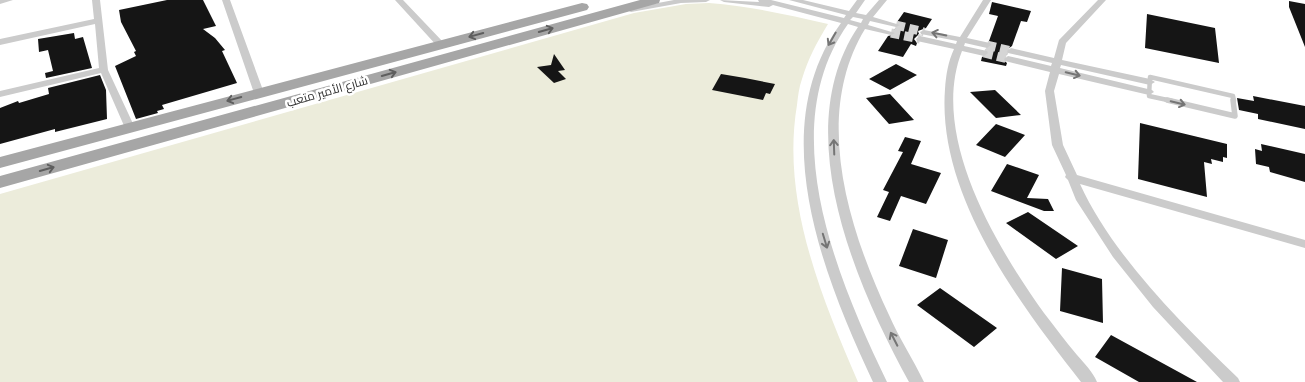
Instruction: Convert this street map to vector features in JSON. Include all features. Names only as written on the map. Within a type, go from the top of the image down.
[{"type":"main road","name":"شارع الأمير متعب","points":[[0,163],[607,0]]},
{"type":"main road","name":"شارع الأمير متعب","points":[[0,182],[654,0]]},
{"type":"main road","points":[[152,140],[349,80],[361,73],[350,73],[258,93]]},
{"type":"street","points":[[0,2],[9,0]]},
{"type":"street","points":[[96,0],[104,70],[130,128]]},
{"type":"street","points":[[226,0],[258,93]]},
{"type":"street","points":[[400,0],[441,45]]},
{"type":"street","points":[[578,21],[659,4],[706,0]]},
{"type":"street","points":[[724,0],[762,2],[847,17],[893,29]]},
{"type":"street","points":[[794,0],[826,8]]},
{"type":"street","points":[[810,0],[847,17]]},
{"type":"street","points":[[861,0],[847,17],[827,48],[814,82],[809,122],[809,158],[813,194],[838,283],[856,330],[880,382]]},
{"type":"street","points":[[883,0],[866,21],[848,52],[837,86],[834,125],[835,160],[840,195],[868,281],[888,327],[917,382]]},
{"type":"street","points":[[987,0],[961,43],[951,71],[948,102],[960,169],[972,200],[1012,274],[1031,305],[1090,382]]},
{"type":"street","points":[[1102,0],[1077,19],[1060,44],[1049,90],[1052,118],[1070,177],[1100,230],[1128,269],[1179,329],[1233,382]]},
{"type":"street","points":[[0,42],[98,20]]},
{"type":"street","points":[[922,35],[985,49]]},
{"type":"street","points":[[1010,55],[1149,87]]},
{"type":"street","points":[[0,94],[104,70]]},
{"type":"street","points":[[1070,177],[1305,244]]},
{"type":"lane","points":[[1150,77],[1233,96],[1235,116],[1149,96],[1149,87],[1150,77]]},
{"type":"green space","points":[[709,3],[784,14],[828,24],[810,58],[799,88],[794,141],[795,176],[800,212],[818,282],[858,382],[0,382],[0,194],[634,13],[686,4]]},
{"type":"building","points":[[167,0],[203,0],[216,26],[203,29],[215,38],[225,50],[222,51],[237,83],[162,105],[164,109],[157,111],[158,113],[136,119],[115,66],[136,56],[134,52],[136,51],[121,22],[119,10]]},
{"type":"building","points":[[1289,1],[1305,4],[1305,47],[1289,7]]},
{"type":"building","points":[[992,2],[1031,11],[1027,22],[1021,21],[1012,46],[1005,51],[1007,54],[1002,59],[1007,63],[1006,66],[981,61],[982,57],[989,54],[988,50],[993,45],[989,41],[998,16],[989,14]]},
{"type":"building","points":[[904,12],[932,19],[926,28],[918,31],[919,34],[914,39],[917,43],[916,46],[911,44],[903,57],[878,51],[888,36],[897,34],[892,30],[902,26],[897,22]]},
{"type":"building","points":[[1147,14],[1215,28],[1219,63],[1145,48]]},
{"type":"building","points":[[74,33],[75,39],[83,37],[92,68],[46,78],[45,73],[53,71],[48,50],[39,52],[38,39]]},
{"type":"building","points":[[554,54],[565,70],[558,71],[566,79],[554,83],[537,67],[551,65]]},
{"type":"building","points":[[896,64],[917,75],[890,90],[869,79]]},
{"type":"building","points":[[721,74],[775,84],[770,94],[766,93],[763,100],[712,90]]},
{"type":"building","points":[[100,75],[106,90],[107,119],[55,132],[55,129],[0,144],[0,108],[18,101],[19,103],[49,94],[48,88]]},
{"type":"building","points":[[995,90],[1021,115],[996,118],[970,92]]},
{"type":"building","points":[[890,94],[914,120],[889,124],[866,98]]},
{"type":"building","points":[[1253,96],[1305,106],[1305,129],[1258,119],[1258,114],[1239,110],[1237,98],[1254,101]]},
{"type":"building","points":[[1140,123],[1227,144],[1227,158],[1223,157],[1223,162],[1211,159],[1212,164],[1204,162],[1207,197],[1138,179]]},
{"type":"building","points":[[996,124],[1025,135],[1005,157],[976,145]]},
{"type":"building","points":[[905,137],[921,141],[911,164],[941,173],[926,204],[901,196],[890,221],[877,217],[889,192],[883,190],[903,152],[898,151]]},
{"type":"building","points":[[1261,144],[1305,154],[1305,182],[1270,172],[1269,167],[1256,164],[1255,149],[1262,151]]},
{"type":"building","points":[[1007,164],[1039,175],[1027,198],[1048,199],[1054,211],[1044,211],[991,191]]},
{"type":"building","points":[[1028,212],[1078,246],[1056,259],[1006,223]]},
{"type":"building","points":[[913,229],[948,240],[936,278],[899,266]]},
{"type":"building","points":[[1062,268],[1102,279],[1103,323],[1060,311]]},
{"type":"building","points":[[940,288],[997,328],[974,347],[917,305]]},
{"type":"building","points":[[1111,335],[1197,382],[1139,382],[1095,357]]},
{"type":"tunnel","points":[[896,25],[924,32]]},
{"type":"tunnel","points":[[891,33],[920,39]]},
{"type":"tunnel","points":[[987,45],[1011,51]]},
{"type":"tunnel","points":[[984,53],[1008,59]]}]
